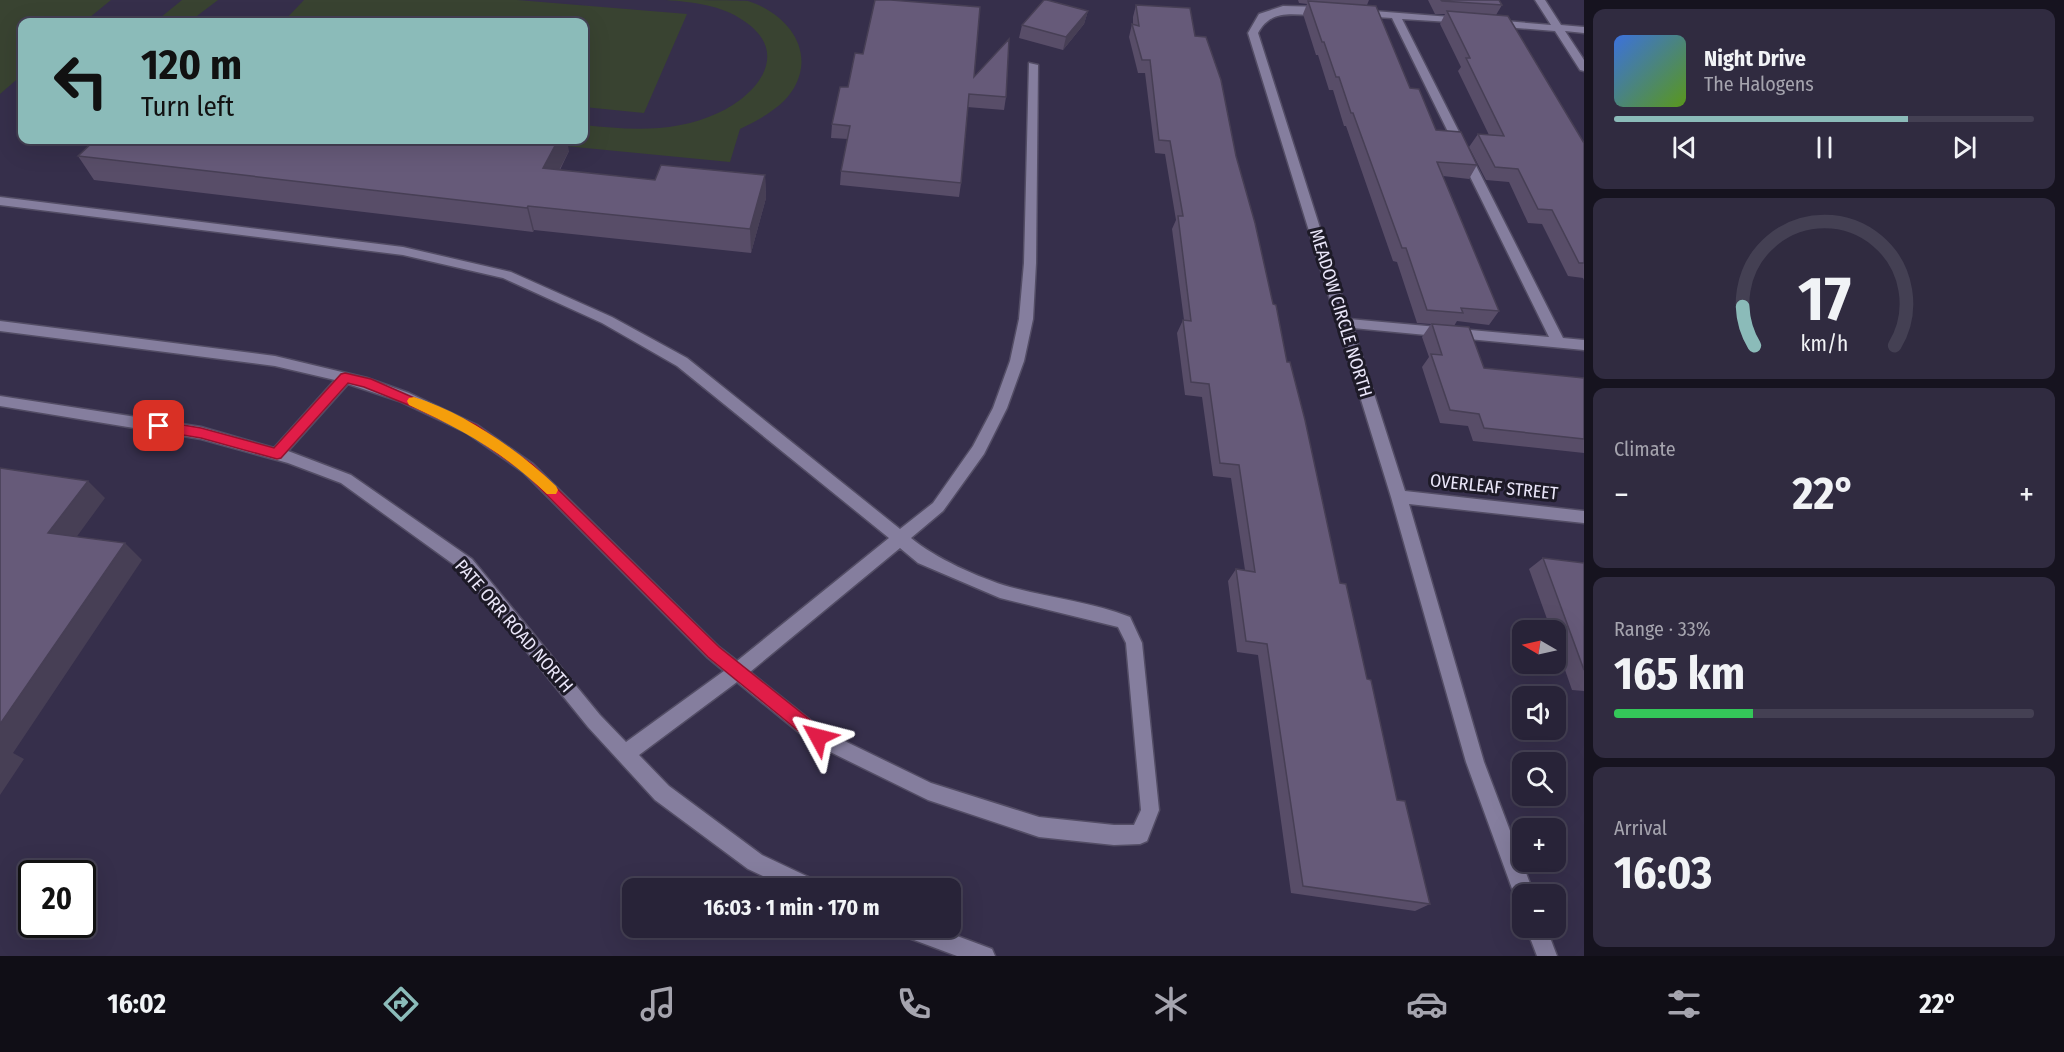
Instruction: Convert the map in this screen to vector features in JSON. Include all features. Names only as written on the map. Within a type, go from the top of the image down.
[{"type":"street","points":[[1540,0],[1584,68]]},
{"type":"street","name":"MEADOW CIRCLE NORTH","points":[[1520,884],[1475,762],[1399,497],[1253,33],[1258,20],[1265,13],[1296,8],[1584,30]]},
{"type":"street","points":[[1396,16],[1559,343]]},
{"type":"street","points":[[625,754],[737,672],[938,507],[979,450],[1000,408],[1017,361],[1026,320],[1030,263],[1033,65]]},
{"type":"street","points":[[0,201],[403,250],[507,275],[607,320],[682,362],[924,558],[1006,593],[1105,615],[1124,622],[1134,643],[1150,810],[1140,834],[1114,835],[1039,827],[928,791],[818,737],[713,652],[528,468],[472,429],[404,397],[345,378],[275,361],[0,326]]},
{"type":"street","points":[[1345,323],[1584,345]]},
{"type":"street","points":[[277,454],[345,378]]},
{"type":"street","name":"PATE ORR ROAD NORTH","points":[[0,401],[201,433],[277,454],[346,479],[466,564],[594,721],[662,793],[755,862],[789,878]]},
{"type":"street","name":"OVERLEAF STREET","points":[[1399,497],[1584,517]]},
{"type":"street","points":[[935,938],[985,956]]},
{"type":"street","points":[[1540,938],[1547,956]]},
{"type":"green space","points":[[0,0],[111,0],[89,18],[18,18],[18,78],[0,94]]},
{"type":"green space","points":[[182,0],[218,0],[194,18],[160,18]]},
{"type":"green space","points":[[304,0],[517,0],[687,14],[644,113],[588,107],[588,18],[287,18]]},
{"type":"green space","points":[[666,0],[748,1],[774,14],[794,34],[799,46],[800,74],[794,88],[777,107],[740,129],[730,162],[545,144],[588,144],[588,125],[635,129],[686,124],[718,113],[745,96],[764,72],[767,59],[766,46],[758,33],[744,21],[726,11],[696,3]]},
{"type":"building","points":[[875,0],[980,7],[974,77],[1009,39],[1006,97],[969,94],[961,183],[841,171],[850,126],[832,124],[840,87],[848,87],[855,53],[863,54]]},
{"type":"building","points":[[1044,0],[1088,11],[1066,37],[1022,25]]},
{"type":"building","points":[[1499,0],[1502,5],[1442,1]]},
{"type":"building","points":[[1308,1],[1376,6],[1410,88],[1419,89],[1436,130],[1461,132],[1477,165],[1437,162],[1499,311],[1461,308],[1463,313],[1427,310],[1406,248],[1402,248],[1353,113],[1351,113],[1339,77],[1336,77]]},
{"type":"building","points":[[1136,5],[1190,8],[1195,36],[1206,37],[1221,80],[1236,156],[1255,223],[1273,304],[1276,305],[1287,362],[1290,362],[1305,420],[1340,583],[1346,584],[1367,679],[1371,680],[1397,800],[1405,801],[1430,904],[1303,886],[1267,644],[1246,641],[1236,569],[1255,572],[1239,465],[1220,463],[1209,384],[1191,382],[1183,320],[1191,321],[1178,216],[1183,216],[1170,141],[1159,140],[1150,60],[1142,60],[1132,24],[1139,26]]},
{"type":"building","points":[[1447,11],[1508,16],[1584,143],[1584,263],[1579,263],[1552,210],[1538,209],[1518,169],[1495,167],[1478,134],[1504,136],[1466,58],[1470,58]]},
{"type":"building","points":[[91,144],[556,144],[543,168],[655,180],[661,165],[765,175],[750,229],[528,206],[527,208],[78,156]]},
{"type":"building","points":[[1432,324],[1469,327],[1484,368],[1584,378],[1584,439],[1484,428],[1479,414],[1450,410],[1431,354],[1442,355]]},
{"type":"building","points":[[0,468],[88,481],[48,533],[125,543],[0,724]]},
{"type":"building","points":[[1543,558],[1584,563],[1584,670]]},
{"type":"slow traffic","points":[[414,401],[472,429],[528,468],[551,490]]},
{"type":"route","points":[[159,426],[201,433],[277,454],[345,378],[367,383],[404,397],[472,429],[528,468],[581,518],[713,652],[818,737]]}]
